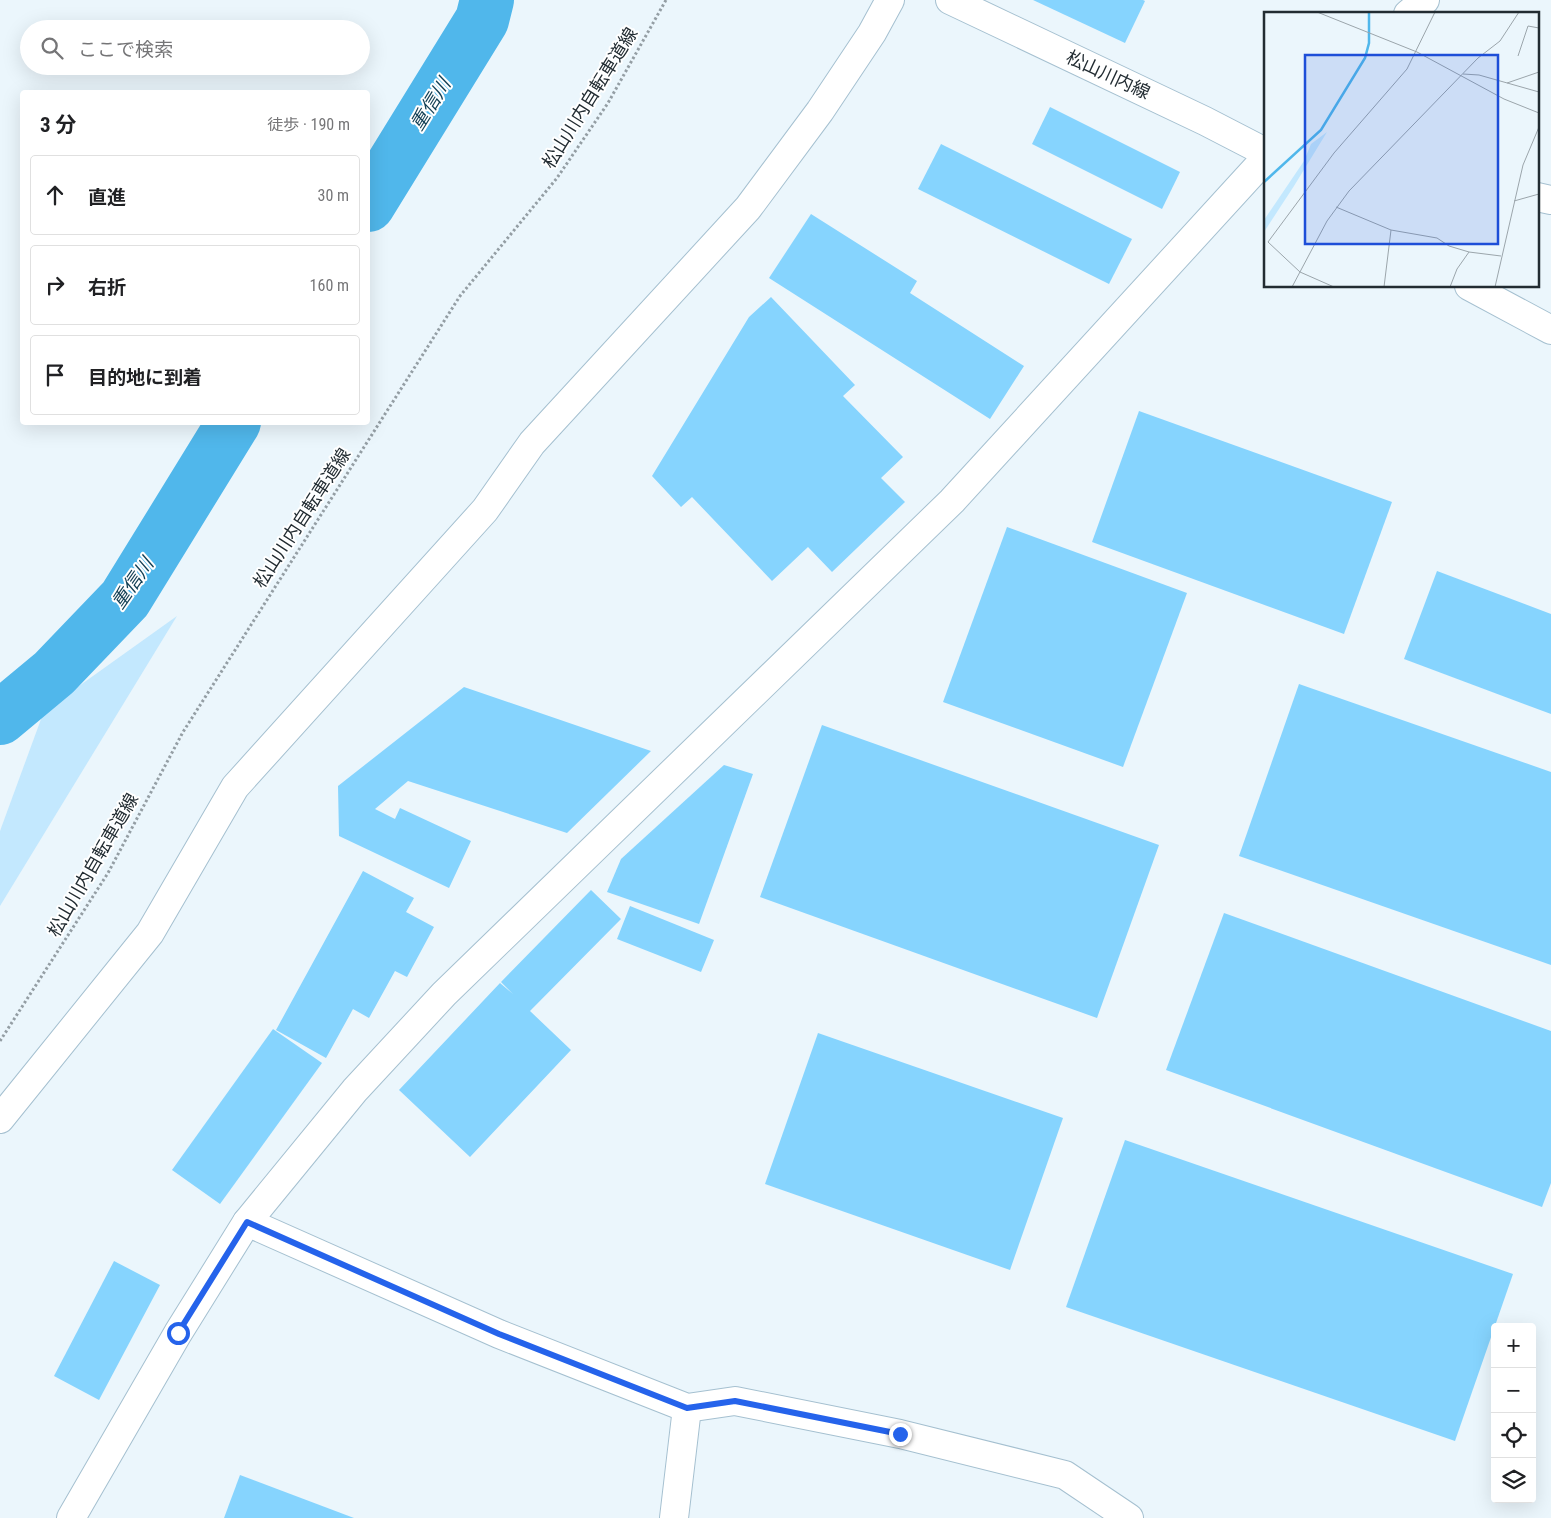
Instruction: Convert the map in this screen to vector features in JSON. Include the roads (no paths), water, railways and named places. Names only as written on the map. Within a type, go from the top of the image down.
[{"type":"street","points":[[0,1119],[150,933],[235,787],[485,510],[532,444],[748,208],[820,111],[872,33],[890,0]]},
{"type":"street","name":"松山川内線","points":[[950,0],[1197,117],[1264,151]]},
{"type":"street","points":[[1410,12],[1425,0]]},
{"type":"street","points":[[72,1518],[178,1333],[247,1222],[355,1090],[444,994],[952,502],[1264,160]]},
{"type":"street","points":[[1538,196],[1551,200]]},
{"type":"street","points":[[1473,288],[1551,330]]},
{"type":"street","points":[[247,1222],[499,1334],[687,1408],[735,1401],[909,1436],[1065,1475],[1129,1518]]},
{"type":"street","points":[[674,1518],[687,1408]]},
{"type":"waterway","name":"重信川","points":[[370,202],[482,20],[487,0]]},
{"type":"waterway","name":"重信川","points":[[0,718],[54,673],[125,599],[232,425]]}]
